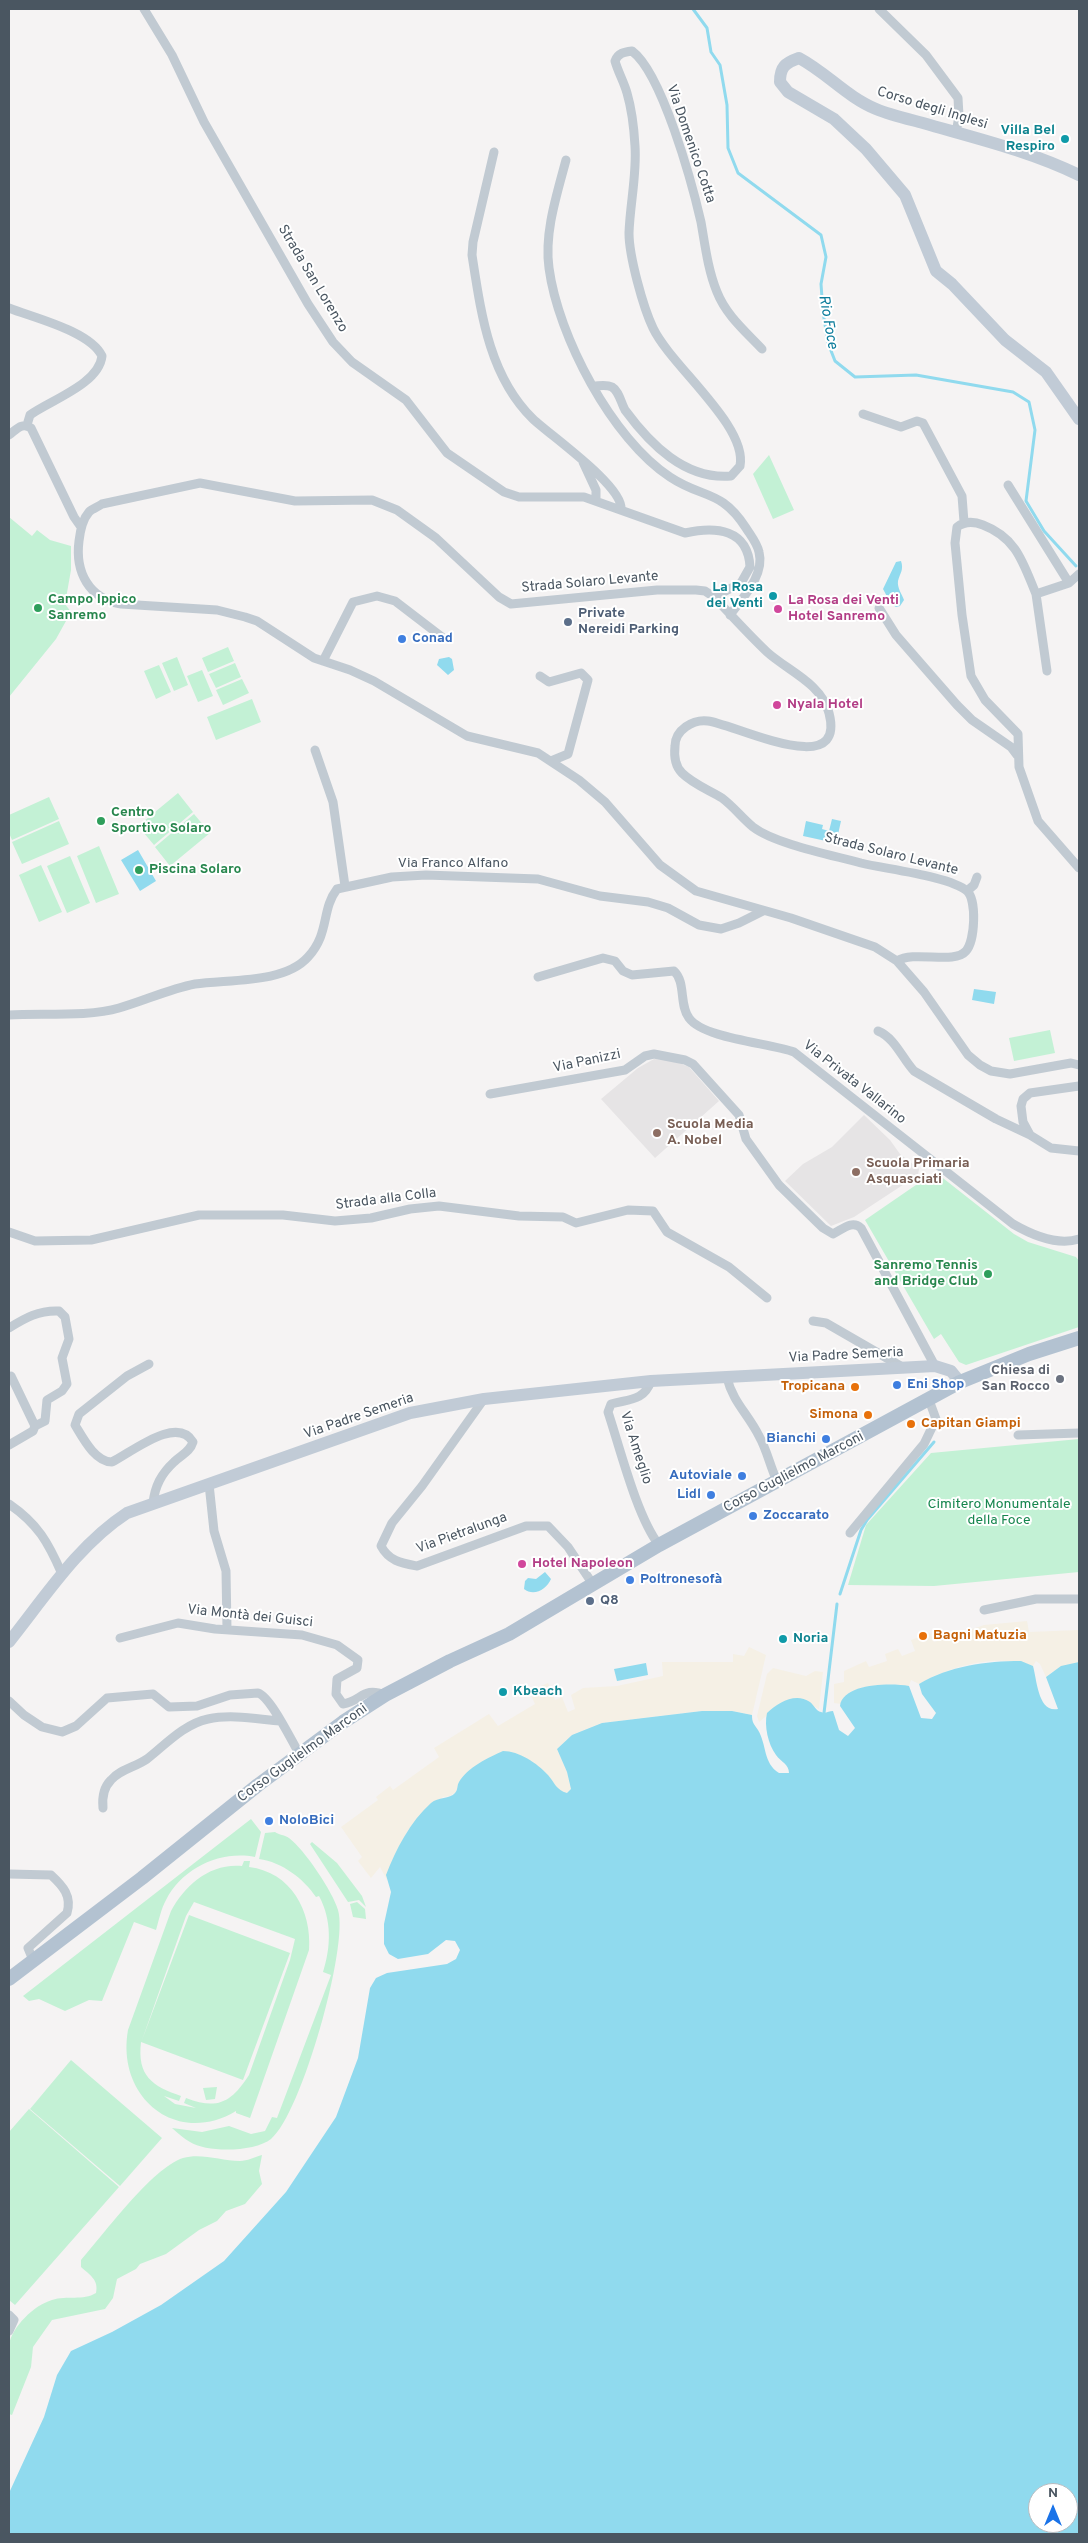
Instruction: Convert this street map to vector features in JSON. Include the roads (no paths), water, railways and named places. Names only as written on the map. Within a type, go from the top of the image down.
[{"type":"main road","name":"Corso degli Inglesi","points":[[1079,175],[1049,161],[876,109],[842,90],[811,64],[799,58],[786,63],[780,72],[780,82],[788,92],[834,119],[866,149],[905,195],[936,271],[952,284],[1005,340],[1046,372],[1079,419]]},
{"type":"main road","name":"Corso Guglielmo Marconi","points":[[9,1979],[300,1754],[385,1695],[450,1661],[509,1634],[592,1583],[659,1545],[960,1382],[1029,1354],[1079,1338]]},
{"type":"main road","name":"Via Padre Semeria","points":[[9,1642],[62,1574],[111,1524],[127,1513],[410,1413],[484,1399],[651,1381],[935,1366]]},
{"type":"main road","points":[[935,1366],[951,1371],[960,1382]]},
{"type":"street","name":"Strada San Lorenzo","points":[[144,9],[172,55],[204,122],[308,304],[333,342],[352,362],[406,400],[447,453],[504,492],[519,497],[572,496],[596,500],[666,528],[685,533],[701,529],[715,530],[735,536],[746,548],[750,567],[741,582],[714,597]]},
{"type":"street","points":[[879,9],[926,55],[958,98],[959,116],[956,133]]},
{"type":"street","name":"Via Domenico Cotta","points":[[593,386],[607,385],[613,387],[634,422],[656,447],[686,468],[723,477],[731,476],[740,466],[740,452],[729,427],[717,408],[685,374],[664,346],[652,328],[647,312],[631,253],[629,234],[635,148],[627,92],[615,61],[616,57],[624,52],[632,51],[639,56],[651,74],[667,110],[694,193],[716,292],[727,311],[762,349]]},
{"type":"street","points":[[494,152],[472,248],[475,275],[491,348],[501,376],[515,398],[532,418],[609,483],[622,502],[621,509]]},
{"type":"street","points":[[566,160],[550,229],[549,267],[558,307],[577,356],[593,386],[636,447],[670,477],[725,502],[738,516],[755,542],[759,552],[758,574],[730,615]]},
{"type":"street","points":[[9,308],[72,332],[99,349],[102,356],[98,370],[81,385],[30,415],[26,425]]},
{"type":"street","points":[[863,414],[901,427],[917,421],[923,423],[962,496],[964,522]]},
{"type":"street","points":[[9,435],[21,426],[26,425],[31,428],[74,517],[81,527]]},
{"type":"street","points":[[583,462],[596,490],[596,500]]},
{"type":"street","name":"Strada Solaro Levante","points":[[897,961],[908,956],[956,956],[967,951],[972,939],[973,921],[973,902],[967,891],[952,884],[862,863],[772,838],[753,826],[736,809],[682,772],[678,767],[674,754],[675,741],[683,728],[694,722],[709,721],[765,739],[806,747],[818,747],[825,742],[829,735],[830,715],[820,694],[767,651],[714,597],[705,591],[667,589],[511,604],[499,597],[436,538],[397,510],[385,504],[362,499],[295,501],[200,483],[102,504],[89,512],[81,527],[77,555],[86,585],[100,596],[121,604],[216,610],[257,621],[314,658],[350,670],[374,682],[468,736],[482,742],[530,750],[551,761],[605,802],[660,865],[680,881],[710,896],[791,918],[875,947],[897,961],[924,992],[968,1055],[980,1065],[991,1071],[1010,1074],[1071,1063],[1079,1065]]},
{"type":"street","points":[[1008,485],[1075,580],[1036,594]]},
{"type":"street","points":[[1046,671],[1036,594],[1016,550],[1004,535],[978,523],[964,522],[957,527],[955,543],[968,664],[971,676],[985,700],[1018,734],[1017,755],[1028,797],[1038,821],[1079,868]]},
{"type":"street","points":[[323,661],[353,602],[377,596],[395,601],[442,637]]},
{"type":"street","points":[[879,608],[896,635],[957,705],[972,720],[1011,747],[1017,755]]},
{"type":"street","points":[[540,676],[549,682],[581,674],[586,676],[588,680],[568,754],[551,761]]},
{"type":"street","points":[[9,1015],[85,1012],[118,1008],[194,984],[253,979],[289,971],[307,958],[324,934],[331,897],[337,889],[345,886],[333,802],[315,750]]},
{"type":"street","name":"Via Franco Alfano","points":[[345,886],[392,877],[538,879],[600,896],[648,902],[668,908],[699,925],[721,929],[739,923],[763,911]]},
{"type":"street","points":[[967,891],[974,885],[977,877]]},
{"type":"street","name":"Via Privata Vallarino","points":[[538,977],[603,958],[615,961],[623,970],[632,975],[663,971],[677,974],[685,1011],[694,1023],[740,1041],[784,1048],[794,1052],[1014,1224],[1047,1238],[1064,1242],[1079,1239]]},
{"type":"street","points":[[878,1031],[891,1038],[904,1060],[914,1071],[996,1119],[1052,1148],[1079,1151]]},
{"type":"street","name":"Via Panizzi","points":[[490,1094],[625,1070],[645,1056],[654,1054],[671,1056],[693,1064],[739,1115],[746,1139],[779,1185],[823,1228],[833,1234],[851,1224],[857,1224],[861,1228],[935,1366]]},
{"type":"street","points":[[1030,1135],[1021,1114],[1023,1099],[1030,1093],[1079,1086]]},
{"type":"street","name":"Strada alla Colla","points":[[9,1232],[35,1241],[91,1240],[199,1215],[284,1215],[335,1221],[439,1206],[518,1216],[563,1217],[576,1223],[628,1210],[646,1209],[653,1211],[667,1232],[729,1267],[767,1298]]},
{"type":"street","points":[[9,1328],[32,1314],[59,1311],[65,1317],[69,1339],[62,1360],[67,1384],[62,1391],[47,1400],[45,1421],[34,1426],[33,1430],[9,1445]]},
{"type":"street","points":[[813,1321],[826,1323],[904,1368]]},
{"type":"street","points":[[148,1364],[127,1376],[79,1414],[76,1424],[97,1456],[107,1462],[112,1462],[166,1433],[180,1431],[190,1438],[193,1442],[190,1449],[174,1461],[155,1486],[153,1503]]},
{"type":"street","points":[[11,1376],[34,1426]]},
{"type":"street","points":[[727,1378],[731,1396],[746,1413],[761,1438],[777,1480]]},
{"type":"street","name":"Via Ameglio","points":[[651,1381],[642,1397],[611,1404],[608,1408],[648,1525],[659,1545]]},
{"type":"street","name":"Via Pietralunga","points":[[484,1399],[422,1486],[392,1523],[381,1546],[385,1554],[399,1562],[417,1566],[526,1526],[548,1526],[568,1546],[592,1583]]},
{"type":"street","points":[[850,1533],[928,1438],[936,1419],[928,1400]]},
{"type":"street","points":[[1018,1435],[1079,1432]]},
{"type":"street","points":[[209,1484],[214,1532],[226,1571],[227,1629]]},
{"type":"street","points":[[9,1504],[24,1514],[42,1533],[62,1574]]},
{"type":"street","points":[[984,1610],[1036,1599],[1079,1599]]},
{"type":"street","name":"Via Montà dei Guisci","points":[[120,1638],[178,1623],[302,1635],[337,1645],[353,1656],[359,1665],[337,1678],[336,1694],[341,1702],[348,1703],[367,1692],[375,1691],[385,1695]]},
{"type":"street","points":[[9,1701],[24,1716],[42,1727],[62,1732],[76,1726],[103,1700],[112,1696],[153,1694],[169,1707],[197,1706],[230,1695],[258,1693],[262,1694],[300,1754]]},
{"type":"street","points":[[103,1808],[103,1793],[111,1780],[121,1772],[147,1759],[162,1745],[204,1720],[226,1718],[280,1721]]},
{"type":"street","points":[[9,1874],[52,1875],[62,1884],[68,1896],[67,1913],[28,1948],[33,1960]]},
{"type":"street","points":[[9,2315],[14,2320],[9,2331]]},
{"type":"water","points":[[901,561],[902,569],[898,584],[904,600],[900,606],[896,607],[891,604],[883,589],[896,562]]},
{"type":"water","points":[[449,657],[452,659],[454,670],[448,675],[437,665],[439,659]]},
{"type":"water","points":[[832,819],[841,821],[837,839],[827,837],[826,841],[803,836],[806,821],[823,825],[822,829],[829,831]]},
{"type":"water","name":"Piscina Solaro","points":[[138,850],[156,881],[140,891],[121,860]]},
{"type":"water","points":[[974,989],[996,992],[994,1004],[972,1000]]},
{"type":"water","points":[[545,1572],[551,1579],[543,1589],[532,1592],[524,1589],[525,1581],[528,1578],[536,1579]]},
{"type":"water","points":[[1021,1661],[1033,1666],[1042,1701],[1051,1709],[1058,1709],[1046,1677],[1061,1666],[1079,1662],[1079,2534],[9,2534],[9,2493],[44,2417],[57,2375],[71,2351],[112,2332],[161,2305],[224,2261],[286,2192],[336,2117],[358,2058],[370,1988],[376,1978],[387,1973],[447,1964],[456,1959],[460,1950],[455,1941],[446,1940],[428,1954],[398,1959],[389,1954],[384,1944],[384,1924],[391,1892],[386,1875],[404,1836],[423,1810],[437,1800],[453,1795],[457,1790],[459,1782],[467,1772],[503,1751],[521,1755],[533,1762],[548,1775],[558,1788],[567,1793],[571,1789],[567,1772],[557,1749],[572,1735],[602,1723],[702,1711],[732,1711],[752,1715],[770,1764],[779,1773],[789,1773],[786,1765],[773,1751],[766,1729],[767,1713],[781,1702],[793,1698],[804,1699],[819,1711],[824,1713],[833,1711],[839,1730],[848,1736],[855,1728],[840,1706],[843,1698],[850,1693],[869,1686],[909,1686],[921,1718],[932,1719],[936,1713],[922,1694],[919,1684],[955,1669],[981,1664]]},
{"type":"water","points":[[646,1663],[648,1675],[617,1681],[614,1669]]},
{"type":"waterway","name":"Rio Foce","points":[[693,9],[707,28],[711,52],[720,65],[727,105],[728,148],[738,173],[821,235],[826,257],[821,284],[823,312],[828,343],[835,361],[855,377],[916,375],[1013,392],[1029,402],[1035,430],[1026,501],[1044,531],[1076,566]]},
{"type":"waterway","points":[[840,1594],[861,1530],[867,1520],[934,1442]]},
{"type":"waterway","points":[[824,1713],[837,1604]]},
{"type":"place","name":"Villa Bel Respiro","points":[[1065,139]]},
{"type":"place","name":"La Rosa dei Venti","points":[[773,596]]},
{"type":"place","name":"Campo Ippico Sanremo","points":[[38,608]]},
{"type":"place","name":"La Rosa dei Venti Hotel Sanremo","points":[[778,609]]},
{"type":"place","name":"Private Nereidi Parking","points":[[568,622]]},
{"type":"place","name":"Conad","points":[[402,639]]},
{"type":"place","name":"Nyala Hotel","points":[[777,705]]},
{"type":"place","name":"Centro Sportivo Solaro","points":[[101,821]]},
{"type":"place","name":"Piscina Solaro","points":[[139,870]]},
{"type":"place","name":"Scuola Media A. Nobel","points":[[657,1133]]},
{"type":"place","name":"Scuola Primaria Asquasciati","points":[[856,1172]]},
{"type":"place","name":"Sanremo Tennis and Bridge Club","points":[[988,1274]]},
{"type":"place","name":"Chiesa di San Rocco","points":[[1060,1379]]},
{"type":"place","name":"Eni Shop","points":[[897,1385]]},
{"type":"place","name":"Tropicana","points":[[855,1387]]},
{"type":"place","name":"Simona","points":[[868,1415]]},
{"type":"place","name":"Capitan Giampi","points":[[911,1424]]},
{"type":"place","name":"Bianchi","points":[[826,1439]]},
{"type":"place","name":"Autoviale","points":[[742,1476]]},
{"type":"place","name":"Lidl","points":[[711,1495]]},
{"type":"place","name":"Zoccarato","points":[[753,1516]]},
{"type":"place","name":"Hotel Napoleon","points":[[522,1564]]},
{"type":"place","name":"Poltronesofà","points":[[630,1580]]},
{"type":"place","name":"Q8","points":[[590,1601]]},
{"type":"place","name":"Bagni Matuzia","points":[[923,1636]]},
{"type":"place","name":"Noria","points":[[783,1639]]},
{"type":"place","name":"Kbeach","points":[[503,1692]]},
{"type":"place","name":"NoloBici","points":[[269,1821]]},
{"type":"park label","name":"Cimitero Monumentale della Foce","points":[[999,1514]]}]
